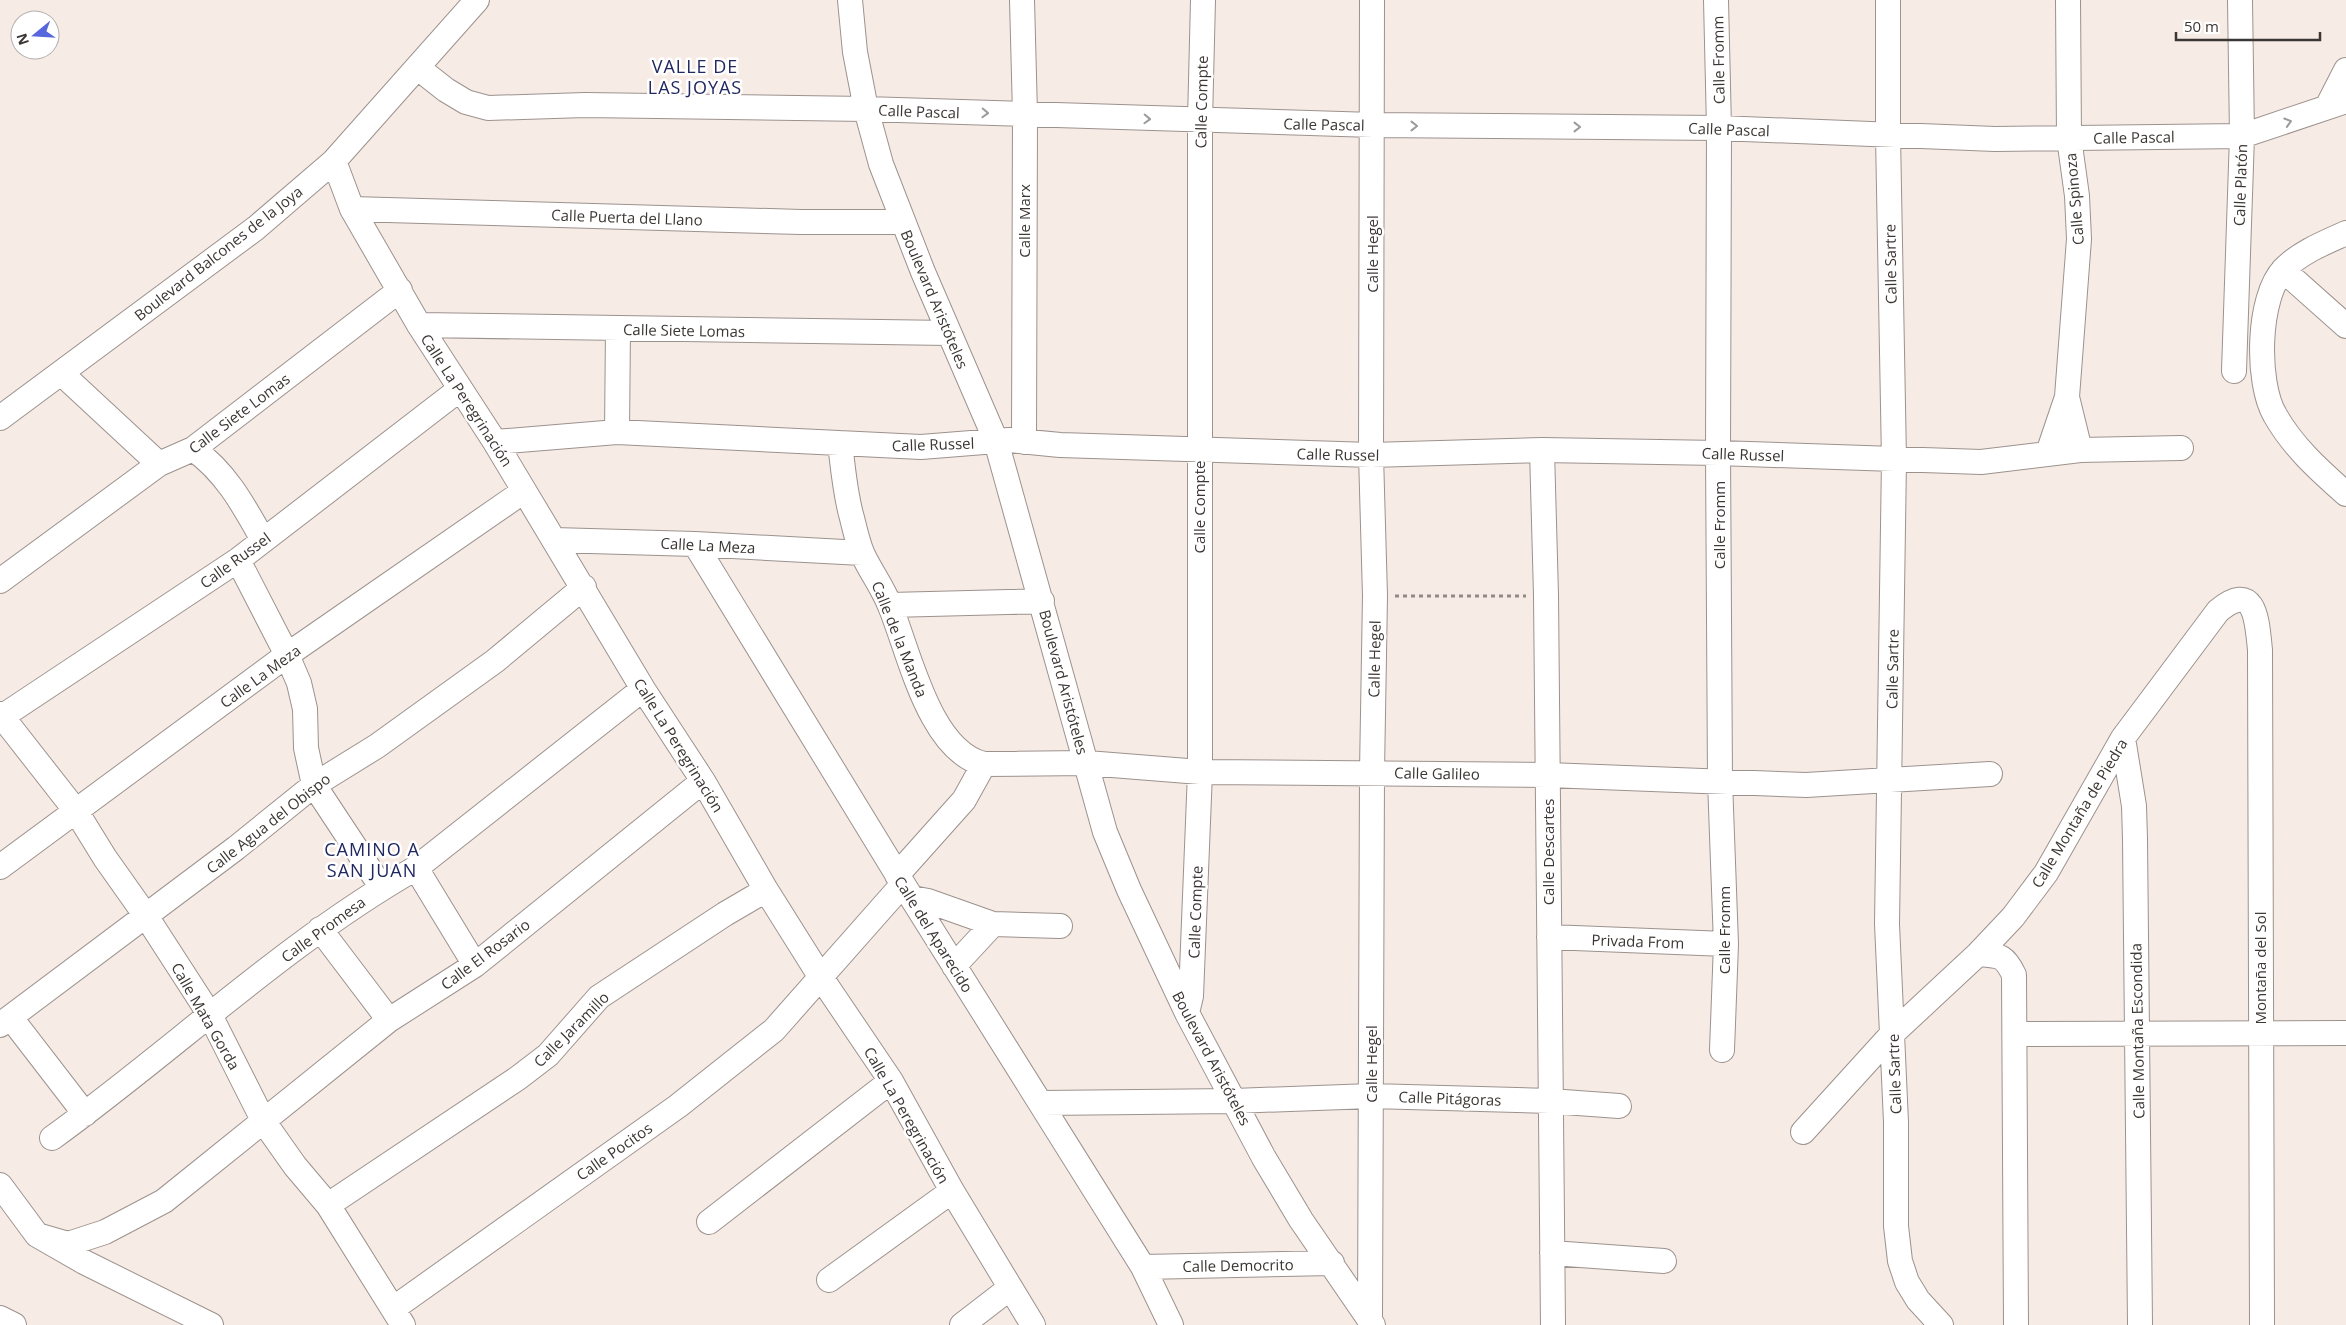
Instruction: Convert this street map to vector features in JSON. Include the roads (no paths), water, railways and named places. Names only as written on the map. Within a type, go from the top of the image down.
[{"type":"street","name":"Boulevard Balcones de la Joya","points":[[0,418],[256,228],[334,161],[477,0]]},
{"type":"street","name":"Boulevard Aristóteles","points":[[850,0],[855,52],[866,109],[881,164],[949,333],[996,441],[1105,832],[1136,906],[1187,1013],[1234,1101],[1301,1220],[1372,1322]]},
{"type":"street","name":"Calle Marx","points":[[1022,0],[1025,114],[1024,442]]},
{"type":"street","name":"Calle Compte","points":[[1187,1013],[1192,996],[1200,772],[1198,449],[1200,121],[1203,0]]},
{"type":"street","name":"Calle Hegel","points":[[1372,0],[1371,455],[1375,596],[1372,772],[1372,1322]]},
{"type":"street","name":"Calle Fromm","points":[[1716,0],[1719,128],[1720,781],[1726,944],[1722,1050]]},
{"type":"street","name":"Calle Sartre","points":[[1888,0],[1888,135],[1894,460],[1887,924],[1896,1122],[1896,1226],[1900,1261],[1907,1282],[1918,1300],[1941,1325]]},
{"type":"street","name":"Calle Spinoza","points":[[2048,453],[2067,397],[2079,239],[2077,196],[2069,138],[2068,0]]},
{"type":"street","name":"Calle Platón","points":[[2234,371],[2242,136],[2240,0]]},
{"type":"street","name":"Calle Pascal","points":[[418,68],[446,90],[466,102],[488,108],[585,105],[866,109],[1373,125],[1719,128],[1995,139],[2242,136],[2337,104]]},
{"type":"street","points":[[2337,104],[2346,70]]},
{"type":"street","name":"Calle La Peregrinación","points":[[334,161],[352,209],[419,326],[495,442],[644,689],[703,781],[766,890],[820,976],[891,1082],[952,1191],[1033,1325]]},
{"type":"street","name":"Calle Puerta del Llano","points":[[352,209],[801,222],[903,222]]},
{"type":"street","points":[[2346,233],[2311,248],[2283,270],[2271,288],[2264,323],[2262,362],[2266,389],[2274,413],[2290,439],[2310,462],[2346,494]]},
{"type":"street","points":[[2283,270],[2346,326]]},
{"type":"street","name":"Calle Siete Lomas","points":[[0,581],[159,464],[193,449],[400,290]]},
{"type":"street","name":"Calle Siete Lomas","points":[[419,326],[949,333]]},
{"type":"street","points":[[617,432],[618,329]]},
{"type":"street","points":[[61,373],[159,464]]},
{"type":"street","name":"Calle Russel","points":[[1,716],[238,560],[460,389]]},
{"type":"street","name":"Calle Spinoza","points":[[2067,397],[2080,450]]},
{"type":"street","name":"Calle Russel","points":[[495,442],[617,432],[922,447],[996,441],[1371,455],[1542,450],[1718,453],[1982,462],[2080,450],[2181,448]]},
{"type":"street","name":"Calle de la Manda","points":[[840,443],[851,517],[862,553],[890,605],[914,679],[926,702],[958,752],[970,761],[984,764]]},
{"type":"street","points":[[193,449],[206,458],[222,475],[241,501],[263,540]]},
{"type":"street","name":"Calle Descartes","points":[[1542,450],[1546,595],[1553,1325]]},
{"type":"street","name":"Calle La Meza","points":[[0,868],[287,655],[524,491]]},
{"type":"street","name":"Calle La Meza","points":[[554,540],[694,544],[862,553]]},
{"type":"street","name":"Calle del Aparecido","points":[[694,544],[904,886],[1042,1103],[1143,1267],[1171,1325]]},
{"type":"street","points":[[238,560],[287,655],[299,683],[305,709],[306,748],[314,784],[382,888]]},
{"type":"street","name":"Calle Agua del Obispo","points":[[5,1021],[236,848],[314,784],[377,746],[495,661],[584,587]]},
{"type":"street","name":"Calle Montaña de Piedra","points":[[1802,1132],[1892,1034],[1978,954],[2013,917],[2046,873],[2122,738],[2218,611],[2228,602],[2239,599],[2247,601],[2255,610]]},
{"type":"street","points":[[890,605],[1042,601]]},
{"type":"street","name":"Montaña del Sol","points":[[2255,610],[2260,650],[2261,693],[2260,1034],[2262,1325]]},
{"type":"street","name":"Calle Promesa","points":[[52,1138],[320,928],[416,868],[644,689]]},
{"type":"street","name":"Calle Mata Gorda","points":[[1,716],[76,811],[105,858],[146,916],[210,1015],[264,1122],[295,1166],[328,1205],[398,1316]]},
{"type":"street","name":"Calle Montaña Escondida","points":[[2122,738],[2134,806],[2140,1325]]},
{"type":"street","name":"Calle Galileo","points":[[984,764],[1087,763],[1200,772],[1548,775],[1806,786],[1990,774]]},
{"type":"street","points":[[820,976],[904,886],[964,800],[984,764]]},
{"type":"street","name":"Calle El Rosario","points":[[37,1235],[68,1244],[105,1232],[164,1201],[389,1020],[476,965],[703,781]]},
{"type":"street","points":[[416,868],[476,965]]},
{"type":"street","points":[[904,886],[928,901],[993,924],[1060,926]]},
{"type":"street","name":"Calle Jaramillo","points":[[328,1205],[518,1078],[548,1055],[599,996],[725,914],[766,890]]},
{"type":"street","points":[[954,966],[993,924]]},
{"type":"street","points":[[320,928],[389,1020]]},
{"type":"street","name":"Privada From","points":[[1549,937],[1726,944]]},
{"type":"street","points":[[1978,954],[2001,956],[2008,962],[2014,974],[2016,1034],[2016,1325]]},
{"type":"street","name":"Calle Pocitos","points":[[398,1316],[715,1078],[774,1030],[820,976]]},
{"type":"street","points":[[5,1021],[85,1114]]},
{"type":"street","points":[[2016,1034],[2346,1033]]},
{"type":"street","points":[[709,1222],[891,1082]]},
{"type":"street","name":"Calle Pitágoras","points":[[1042,1103],[1234,1101],[1372,1096],[1550,1101],[1619,1106]]},
{"type":"street","points":[[0,1185],[37,1235],[84,1262],[211,1325]]},
{"type":"street","points":[[829,1280],[952,1191]]},
{"type":"street","points":[[1552,1253],[1664,1261]]},
{"type":"street","name":"Calle Democrito","points":[[1143,1267],[1332,1263]]},
{"type":"street","points":[[962,1325],[1010,1288]]},
{"type":"street","points":[[0,1318],[14,1325]]},
{"type":"district","name":"VALLE DE LAS JOYAS","points":[[695,76]]},
{"type":"district","name":"CAMINO A SAN JUAN","points":[[372,860]]}]
